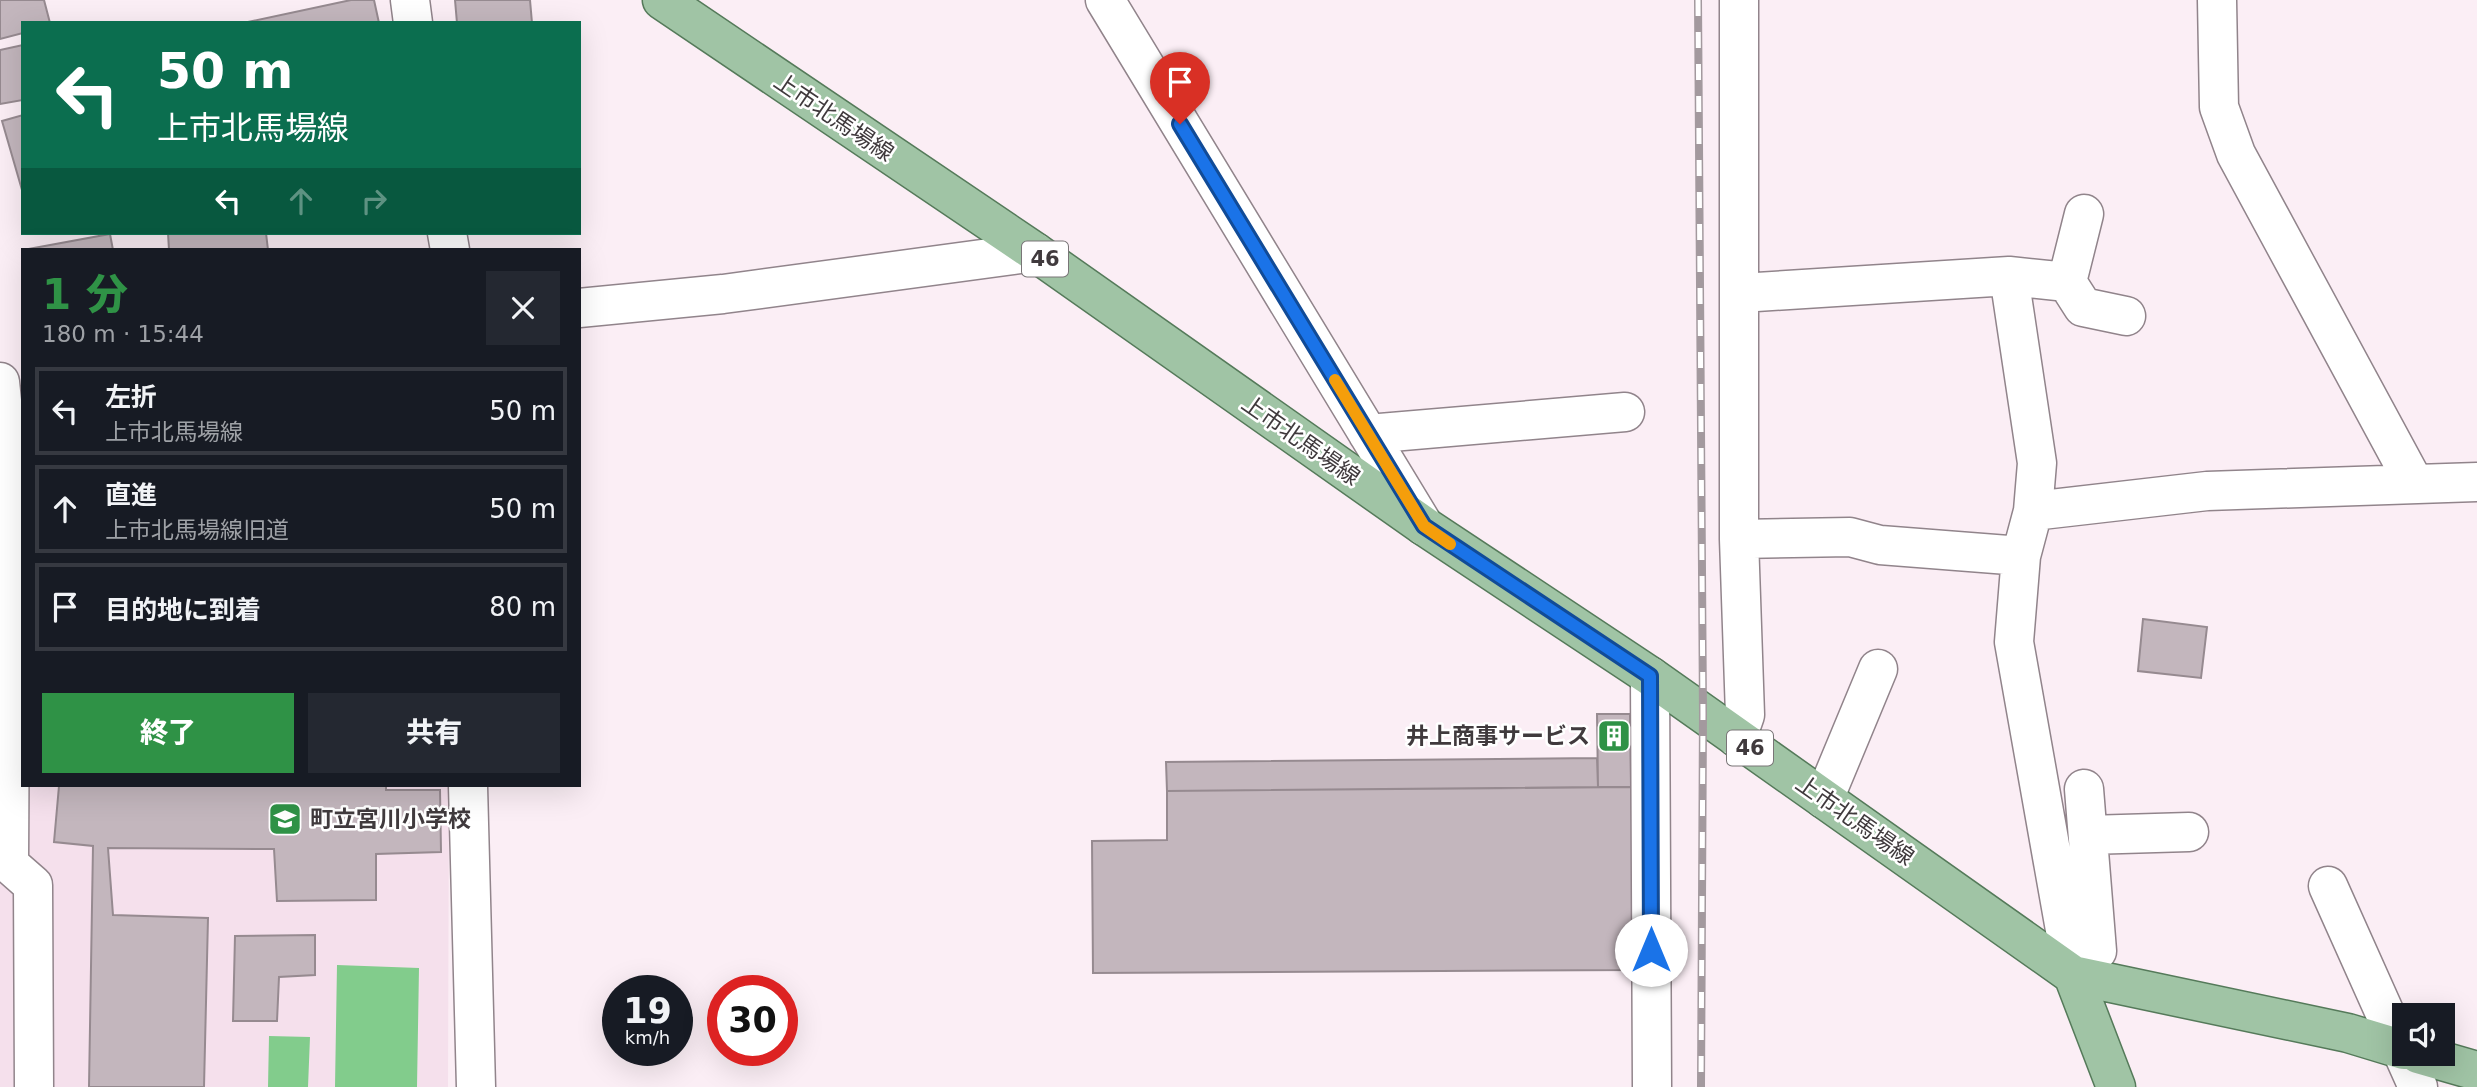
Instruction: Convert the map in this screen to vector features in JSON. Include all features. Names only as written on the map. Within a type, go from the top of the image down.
[{"type":"main road","name":"上市北馬場線","points":[[662,0],[1035,252],[1424,526],[1650,676],[2073,975],[2348,1033],[2392,1046]]},
{"type":"main road","points":[[2073,975],[2116,1087]]},
{"type":"main road","name":"上市北馬場線","points":[[2455,1065],[2477,1071]]},
{"type":"street","points":[[410,0],[413,21]]},
{"type":"street","points":[[1105,0],[1424,526]]},
{"type":"street","points":[[1737,738],[1745,715],[1739,539],[1739,0]]},
{"type":"street","points":[[2217,0],[2220,107],[2236,154],[2414,483]]},
{"type":"street","points":[[2084,214],[2067,282],[2083,307],[2126,316]]},
{"type":"street","points":[[581,308],[723,294],[1035,252]]},
{"type":"street","points":[[1741,293],[2010,276],[2067,282]]},
{"type":"street","points":[[2010,276],[2037,463],[2033,511],[2021,556],[2014,642],[2073,975]]},
{"type":"street","points":[[0,365],[21,363]]},
{"type":"street","points":[[0,382],[17,486],[9,864],[33,885],[34,1087]]},
{"type":"street","points":[[1368,434],[1625,412]]},
{"type":"street","points":[[2033,511],[2207,491],[2477,482]]},
{"type":"street","points":[[1739,539],[1850,537],[1880,545],[2021,556]]},
{"type":"street","points":[[1824,799],[1878,670]]},
{"type":"street","points":[[1650,676],[1652,1087]]},
{"type":"street","points":[[468,787],[476,1087]]},
{"type":"street","points":[[2073,975],[2097,951],[2084,789]]},
{"type":"street","points":[[2088,835],[2189,832]]},
{"type":"street","points":[[2328,886],[2392,1018]]},
{"type":"street","points":[[2412,1066],[2418,1087]]},
{"type":"shaded area","points":[[0,521],[21,787],[449,787],[448,1087],[0,1087]]},
{"type":"shaded area","points":[[337,965],[419,968],[417,1087],[335,1087]]},
{"type":"shaded area","points":[[269,1036],[310,1037],[308,1087],[268,1087]]},
{"type":"building","points":[[0,0],[44,0],[49,21],[21,21],[21,34],[0,39]]},
{"type":"building","points":[[351,0],[374,0],[379,21],[252,21]]},
{"type":"building","points":[[455,0],[530,0],[532,21],[457,21]]},
{"type":"building","points":[[21,45],[21,100],[0,104],[0,50]]},
{"type":"building","points":[[21,116],[21,187],[2,121]]},
{"type":"building","points":[[110,235],[113,248],[34,248]]},
{"type":"building","points":[[168,235],[266,235],[268,248],[169,248]]},
{"type":"building","points":[[2143,619],[2207,627],[2201,678],[2138,671]]},
{"type":"building","name":"井上商事サービス","points":[[1597,714],[1630,714],[1631,787],[1598,787]]},
{"type":"building","points":[[1597,758],[1598,787],[1167,791],[1166,762]]},
{"type":"building","points":[[59,787],[386,787],[386,790],[440,790],[441,852],[376,854],[376,900],[277,901],[274,849],[108,848],[113,915],[208,918],[204,1087],[89,1087],[93,846],[54,842]]},
{"type":"building","points":[[1631,787],[1636,970],[1093,973],[1092,841],[1167,840],[1167,791]]},
{"type":"building","points":[[315,935],[315,975],[279,977],[277,1021],[233,1021],[235,936]]},
{"type":"railway","points":[[1698,0],[1703,714],[1701,1087]]},
{"type":"slow traffic","points":[[1335,380],[1424,526],[1450,544]]},
{"type":"place","name":"井上商事サービス","points":[[1614,736]]},
{"type":"place","name":"町立宮川小学校","points":[[285,819]]},
{"type":"route","points":[[1180,124],[1424,526],[1650,676],[1651,950]]}]
